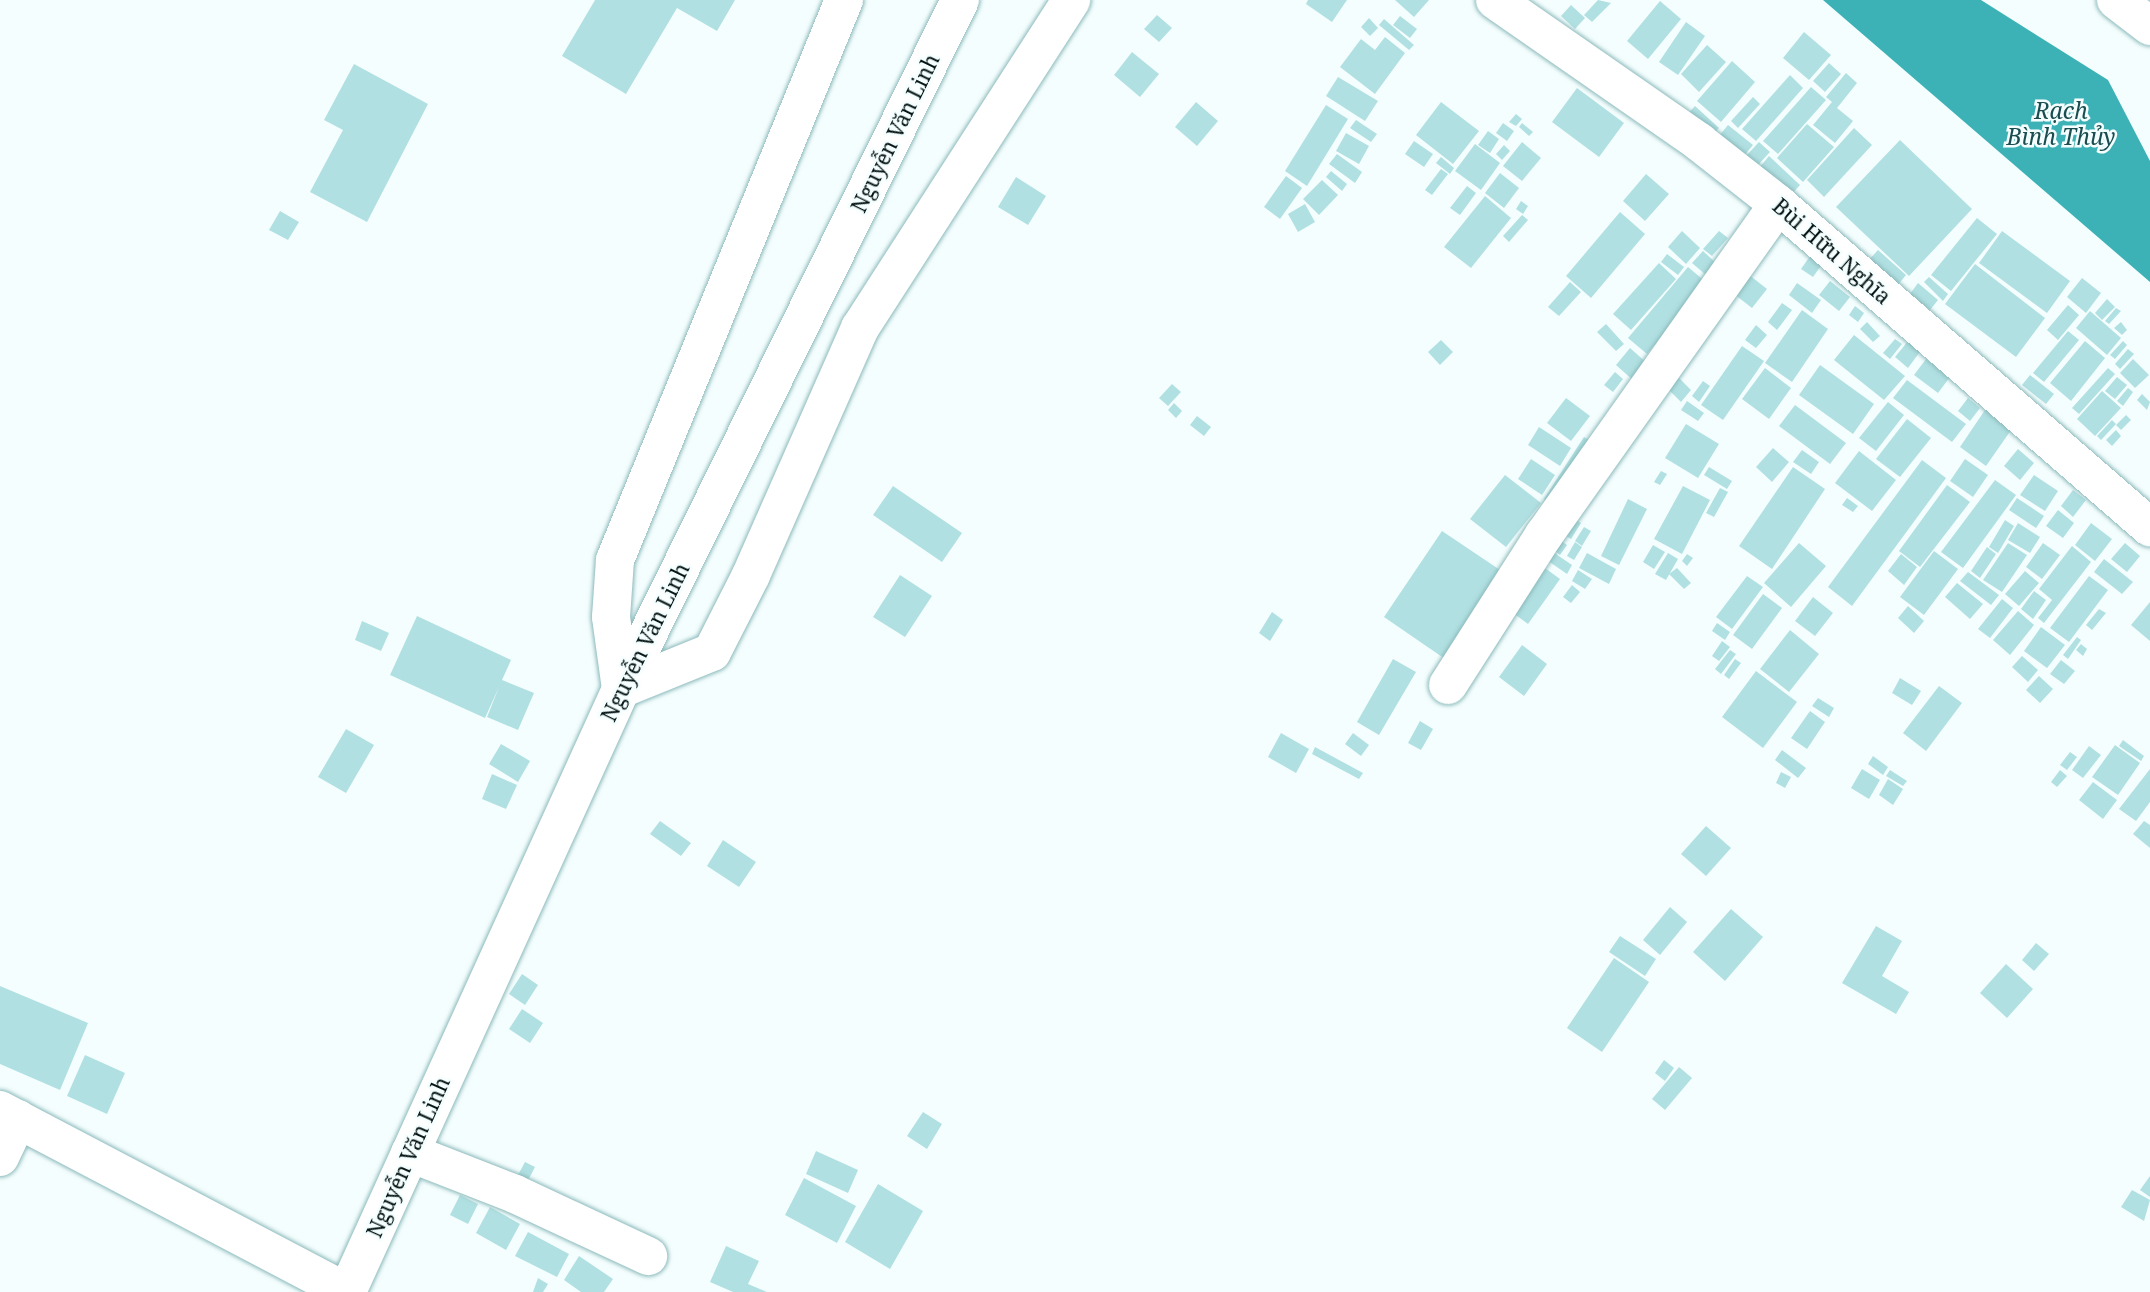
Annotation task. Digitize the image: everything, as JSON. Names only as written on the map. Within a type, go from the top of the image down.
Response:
[{"type":"main road","points":[[844,0],[615,560],[611,617],[621,689],[712,652],[751,575],[860,328],[1071,0]]},
{"type":"main road","name":"Nguyễn Văn Linh","points":[[347,1292],[621,689],[960,0]]},
{"type":"main road","name":"Bùi Hữu Nghĩa","points":[[1495,0],[1699,142],[1778,204],[2150,527]]},
{"type":"main road","points":[[2116,0],[2150,26]]},
{"type":"main road","points":[[1448,685],[1544,535],[1778,204]]},
{"type":"main road","points":[[0,1157],[9,1114],[347,1292]]},
{"type":"main road","points":[[410,1153],[514,1194],[648,1256]]},
{"type":"water","name":"Rạch Bình Thủy","points":[[1823,0],[1981,0],[2108,80],[2150,161],[2150,282]]},
{"type":"building","points":[[595,0],[735,0],[717,31],[677,8],[626,94],[562,56]]},
{"type":"building","points":[[1308,0],[1347,0],[1332,22],[1306,4]]},
{"type":"building","points":[[1395,0],[1429,0],[1414,17]]},
{"type":"building","points":[[1598,0],[1611,3],[1592,22],[1584,15]]},
{"type":"building","points":[[1660,1],[1681,19],[1648,59],[1627,41]]},
{"type":"building","points":[[1571,5],[1585,18],[1575,29],[1561,16]]},
{"type":"building","points":[[1157,15],[1172,28],[1159,42],[1144,29]]},
{"type":"building","points":[[1400,16],[1417,29],[1410,38],[1393,25]]},
{"type":"building","points":[[1369,18],[1378,28],[1370,36],[1361,27]]},
{"type":"building","points":[[1384,19],[1414,45],[1409,50],[1379,25]]},
{"type":"building","points":[[1686,22],[1705,36],[1678,75],[1659,62]]},
{"type":"building","points":[[1804,32],[1831,55],[1809,80],[1783,58]]},
{"type":"building","points":[[1385,37],[1405,53],[1375,94],[1340,67],[1361,39],[1375,50]]},
{"type":"building","points":[[1707,45],[1726,62],[1699,92],[1681,74]]},
{"type":"building","points":[[1132,52],[1159,74],[1140,97],[1114,75]]},
{"type":"building","points":[[1732,61],[1755,82],[1721,122],[1697,101]]},
{"type":"building","points":[[1829,63],[1841,74],[1825,92],[1813,81]]},
{"type":"building","points":[[354,64],[428,104],[367,222],[310,192],[343,130],[324,120]]},
{"type":"building","points":[[1846,73],[1857,83],[1837,108],[1853,121],[1835,143],[1813,125],[1832,102],[1826,97]]},
{"type":"building","points":[[1790,75],[1803,88],[1756,141],[1742,129]]},
{"type":"building","points":[[1338,77],[1378,101],[1365,121],[1326,96]]},
{"type":"building","points":[[1811,87],[1826,100],[1778,154],[1763,141]]},
{"type":"building","points":[[1577,88],[1624,123],[1599,157],[1552,122]]},
{"type":"building","points":[[1753,97],[1760,104],[1738,128],[1731,121]]},
{"type":"building","points":[[1196,102],[1218,121],[1197,146],[1175,127]]},
{"type":"building","points":[[1441,102],[1479,131],[1453,164],[1416,135]]},
{"type":"building","points":[[1326,105],[1348,119],[1307,186],[1285,171]]},
{"type":"building","points":[[1695,106],[1719,128],[1709,138],[1685,117]]},
{"type":"building","points":[[1516,114],[1522,119],[1516,126],[1509,122]]},
{"type":"building","points":[[1356,120],[1377,134],[1371,142],[1350,128]]},
{"type":"building","points":[[1503,123],[1514,131],[1507,141],[1496,133]]},
{"type":"building","points":[[1522,123],[1533,132],[1529,136],[1519,127]]},
{"type":"building","points":[[1807,124],[1834,147],[1803,182],[1777,158]]},
{"type":"building","points":[[1728,125],[1753,145],[1744,156],[1719,136]]},
{"type":"building","points":[[1854,128],[1872,145],[1824,197],[1807,180]]},
{"type":"building","points":[[1488,131],[1499,139],[1490,153],[1478,145]]},
{"type":"building","points":[[1346,133],[1369,146],[1359,164],[1336,151]]},
{"type":"building","points":[[1900,140],[1972,209],[1909,276],[1836,207]]},
{"type":"building","points":[[1414,141],[1433,154],[1424,167],[1405,154]]},
{"type":"building","points":[[1522,142],[1541,158],[1522,181],[1503,166]]},
{"type":"building","points":[[1759,142],[1770,152],[1757,166],[1746,156]]},
{"type":"building","points":[[1475,144],[1500,163],[1481,190],[1455,171]]},
{"type":"building","points":[[1504,145],[1510,151],[1502,160],[1496,154]]},
{"type":"building","points":[[1337,154],[1362,172],[1355,183],[1329,164]]},
{"type":"building","points":[[1769,156],[1800,185],[1789,197],[1759,168]]},
{"type":"building","points":[[1441,157],[1454,168],[1450,174],[1436,163]]},
{"type":"building","points":[[1441,169],[1448,174],[1432,195],[1425,190]]},
{"type":"building","points":[[1331,171],[1347,184],[1342,191],[1326,177]]},
{"type":"building","points":[[1500,173],[1519,188],[1504,208],[1485,193]]},
{"type":"building","points":[[1646,174],[1669,194],[1645,221],[1623,201]]},
{"type":"building","points":[[1286,176],[1302,188],[1280,219],[1264,207]]},
{"type":"building","points":[[1016,177],[1046,196],[1028,225],[998,207]]},
{"type":"building","points":[[1322,180],[1338,195],[1319,215],[1303,199]]},
{"type":"building","points":[[1467,186],[1476,193],[1460,215],[1450,208]]},
{"type":"building","points":[[1485,196],[1511,218],[1471,268],[1444,247]]},
{"type":"building","points":[[1521,201],[1528,206],[1523,214],[1516,209]]},
{"type":"building","points":[[1305,204],[1315,222],[1298,232],[1288,214]]},
{"type":"building","points":[[280,211],[299,222],[288,240],[269,230]]},
{"type":"building","points":[[1620,212],[1645,234],[1591,298],[1566,276]]},
{"type":"building","points":[[1522,215],[1528,220],[1509,242],[1503,236]]},
{"type":"building","points":[[1977,218],[1997,234],[1951,291],[1931,275]]},
{"type":"building","points":[[1682,231],[1700,248],[1686,264],[1668,247]]},
{"type":"building","points":[[1719,231],[1728,238],[1712,256],[1703,249]]},
{"type":"building","points":[[2002,231],[2070,281],[2047,313],[1979,263]]},
{"type":"building","points":[[1878,250],[1906,275],[1897,286],[1868,261]]},
{"type":"building","points":[[1703,251],[1717,264],[1706,275],[1692,263]]},
{"type":"building","points":[[1813,252],[1825,260],[1813,277],[1801,269]]},
{"type":"building","points":[[1667,254],[1684,267],[1678,275],[1661,262]]},
{"type":"building","points":[[1659,263],[1676,279],[1631,330],[1613,314]]},
{"type":"building","points":[[1975,264],[2045,318],[2016,357],[1945,304]]},
{"type":"building","points":[[1688,267],[1707,283],[1647,354],[1628,338]]},
{"type":"building","points":[[1748,274],[1767,289],[1752,308],[1734,294]]},
{"type":"building","points":[[1929,277],[1948,294],[1943,301],[1924,282]]},
{"type":"building","points":[[2082,278],[2101,293],[2086,313],[2067,297]]},
{"type":"building","points":[[1830,281],[1850,297],[1839,311],[1819,295]]},
{"type":"building","points":[[1570,282],[1581,292],[1559,316],[1548,307]]},
{"type":"building","points":[[1797,283],[1821,300],[1812,313],[1789,295]]},
{"type":"building","points":[[1918,283],[1938,300],[1930,310],[1910,294]]},
{"type":"building","points":[[2107,299],[2115,307],[2102,320],[2095,313]]},
{"type":"building","points":[[1782,303],[1792,310],[1777,330],[1768,322]]},
{"type":"building","points":[[2068,305],[2079,315],[2058,340],[2047,330]]},
{"type":"building","points":[[1855,306],[1864,313],[1858,322],[1849,315]]},
{"type":"building","points":[[2116,308],[2121,311],[2109,324],[2105,321]]},
{"type":"building","points":[[1802,310],[1828,329],[1792,382],[1765,363]]},
{"type":"building","points":[[2090,311],[2121,338],[2107,355],[2076,328]]},
{"type":"building","points":[[1867,322],[1880,336],[1873,342],[1860,329]]},
{"type":"building","points":[[2121,322],[2127,330],[2122,335],[2114,328]]},
{"type":"building","points":[[1606,324],[1624,344],[1616,351],[1597,332]]},
{"type":"building","points":[[1756,325],[1767,335],[1756,348],[1745,340]]},
{"type":"building","points":[[2068,331],[2079,340],[2044,382],[2033,373]]},
{"type":"building","points":[[1854,335],[1905,376],[1884,400],[1834,360]]},
{"type":"building","points":[[1913,335],[1925,345],[1908,368],[1895,357]]},
{"type":"building","points":[[1895,339],[1902,344],[1890,359],[1883,353]]},
{"type":"building","points":[[1441,340],[1453,352],[1440,365],[1428,352]]},
{"type":"building","points":[[2085,341],[2105,358],[2071,401],[2050,383]]},
{"type":"building","points":[[2123,341],[2127,345],[2115,359],[2110,355]]},
{"type":"building","points":[[1742,346],[1764,361],[1723,420],[1701,405]]},
{"type":"building","points":[[1630,348],[1648,364],[1634,381],[1616,365]]},
{"type":"building","points":[[2128,349],[2134,354],[2120,369],[2115,364]]},
{"type":"building","points":[[1926,359],[1950,377],[1938,393],[1914,375]]},
{"type":"building","points":[[2133,359],[2149,375],[2135,388],[2120,373]]},
{"type":"building","points":[[1820,365],[1874,404],[1853,434],[1799,395]]},
{"type":"building","points":[[1765,368],[1791,388],[1769,419],[1742,399]]},
{"type":"building","points":[[2108,368],[2115,374],[2079,414],[2072,408]]},
{"type":"building","points":[[1615,372],[1623,379],[1613,392],[1604,385]]},
{"type":"building","points":[[1675,374],[1691,390],[1681,402],[1664,385]]},
{"type":"building","points":[[2030,375],[2054,394],[2046,404],[2022,385]]},
{"type":"building","points":[[2117,377],[2127,385],[2115,399],[2105,391]]},
{"type":"building","points":[[1907,380],[1966,424],[1952,442],[1893,398]]},
{"type":"building","points":[[1703,381],[1710,386],[1699,402],[1692,396]]},
{"type":"building","points":[[1172,384],[1181,392],[1168,406],[1159,398]]},
{"type":"building","points":[[2128,388],[2133,392],[2123,406],[2117,401]]},
{"type":"building","points":[[2102,391],[2121,408],[2095,436],[2077,419]]},
{"type":"building","points":[[2142,394],[2150,402],[2147,410],[2137,400]]},
{"type":"building","points":[[1566,398],[1590,416],[1571,441],[1547,423]]},
{"type":"building","points":[[1968,398],[1980,408],[1970,421],[1958,411]]},
{"type":"building","points":[[1687,401],[1704,413],[1698,421],[1681,410]]},
{"type":"building","points":[[1888,402],[1904,415],[1876,451],[1859,438]]},
{"type":"building","points":[[1174,403],[1182,411],[1176,418],[1168,410]]},
{"type":"building","points":[[1989,404],[2016,423],[1986,466],[1960,447]]},
{"type":"building","points":[[1795,405],[1846,443],[1830,464],[1779,426]]},
{"type":"building","points":[[2126,415],[2131,420],[2121,430],[2116,425]]},
{"type":"building","points":[[1197,416],[1211,427],[1204,436],[1190,425]]},
{"type":"building","points":[[1907,419],[1931,438],[1900,477],[1876,459]]},
{"type":"building","points":[[2112,420],[2116,424],[2101,440],[2097,436]]},
{"type":"building","points":[[1686,424],[1719,444],[1698,478],[1665,458]]},
{"type":"building","points":[[1539,427],[1571,448],[1560,466],[1528,445]]},
{"type":"building","points":[[2116,430],[2121,436],[2112,446],[2106,440]]},
{"type":"building","points":[[1584,437],[1597,445],[1557,508],[1544,499]]},
{"type":"building","points":[[1773,448],[1789,462],[1772,482],[1756,467]]},
{"type":"building","points":[[2018,449],[2034,463],[2020,480],[2004,466]]},
{"type":"building","points":[[1802,450],[1819,462],[1811,474],[1793,462]]},
{"type":"building","points":[[1859,451],[1896,480],[1872,511],[1835,483]]},
{"type":"building","points":[[1531,459],[1555,475],[1542,495],[1518,479]]},
{"type":"building","points":[[1965,459],[1988,475],[1973,497],[1950,481]]},
{"type":"building","points":[[1922,460],[1946,478],[1852,606],[1828,587]]},
{"type":"building","points":[[1709,467],[1732,481],[1727,489],[1704,475]]},
{"type":"building","points":[[1793,467],[1825,489],[1772,569],[1739,546]]},
{"type":"building","points":[[1661,471],[1667,474],[1660,485],[1654,482]]},
{"type":"building","points":[[1505,475],[1541,503],[1506,547],[1470,519]]},
{"type":"building","points":[[2034,475],[2058,491],[2045,511],[2020,495]]},
{"type":"building","points":[[1995,480],[2016,495],[1963,568],[1941,552]]},
{"type":"building","points":[[1947,485],[1970,502],[1920,567],[1899,551]]},
{"type":"building","points":[[893,486],[962,533],[942,562],[873,515]]},
{"type":"building","points":[[1683,486],[1710,500],[1682,554],[1654,539]]},
{"type":"building","points":[[1720,488],[1728,492],[1714,517],[1706,513]]},
{"type":"building","points":[[2073,490],[2086,500],[2073,517],[2061,506]]},
{"type":"building","points":[[1847,498],[1858,506],[1853,512],[1842,505]]},
{"type":"building","points":[[2017,498],[2044,516],[2036,528],[2009,510]]},
{"type":"building","points":[[1628,499],[1647,509],[1619,565],[1601,556]]},
{"type":"building","points":[[2058,510],[2074,523],[2063,538],[2046,526]]},
{"type":"building","points":[[1567,514],[1581,523],[1571,539],[1557,530]]},
{"type":"building","points":[[2005,520],[2014,526],[1998,553],[1989,547]]},
{"type":"building","points":[[2018,523],[2040,537],[2030,553],[2008,540]]},
{"type":"building","points":[[2091,523],[2112,539],[2095,561],[2075,545]]},
{"type":"building","points":[[1584,527],[1591,531],[1582,546],[1575,541]]},
{"type":"building","points":[[1442,531],[1506,574],[1448,661],[1384,617]]},
{"type":"building","points":[[1557,538],[1567,545],[1560,555],[1550,547]]},
{"type":"building","points":[[1575,542],[1582,547],[1574,560],[1567,556]]},
{"type":"building","points":[[1799,543],[1826,566],[1791,607],[1764,583]]},
{"type":"building","points":[[2008,543],[2027,555],[2002,592],[1983,580]]},
{"type":"building","points":[[2043,543],[2060,555],[2042,579],[2026,567]]},
{"type":"building","points":[[2125,543],[2140,556],[2127,572],[2111,559]]},
{"type":"building","points":[[1653,545],[1665,552],[1654,569],[1643,562]]},
{"type":"building","points":[[2072,546],[2091,562],[2044,623],[2038,618],[2052,600],[2039,589]]},
{"type":"building","points":[[1987,547],[1996,554],[1980,578],[1971,571]]},
{"type":"building","points":[[1547,548],[1572,565],[1567,574],[1541,556]]},
{"type":"building","points":[[1934,551],[1958,569],[1924,615],[1900,597]]},
{"type":"building","points":[[1587,553],[1616,569],[1609,584],[1579,568]]},
{"type":"building","points":[[1668,553],[1678,559],[1666,580],[1655,574]]},
{"type":"building","points":[[1687,554],[1693,558],[1687,566],[1682,561]]},
{"type":"building","points":[[1901,554],[1917,567],[1904,585],[1888,571]]},
{"type":"building","points":[[2104,559],[2133,582],[2122,594],[2094,572]]},
{"type":"building","points":[[1538,563],[1560,579],[1528,624],[1506,608]]},
{"type":"building","points":[[1677,568],[1691,583],[1684,589],[1669,574]]},
{"type":"building","points":[[1578,570],[1592,579],[1585,589],[1572,581]]},
{"type":"building","points":[[2025,571],[2039,583],[2019,606],[2005,594]]},
{"type":"building","points":[[1968,572],[1999,595],[1991,605],[1960,581]]},
{"type":"building","points":[[900,575],[932,596],[905,637],[873,617]]},
{"type":"building","points":[[1747,576],[1763,587],[1732,629],[1716,617]]},
{"type":"building","points":[[2089,576],[2108,590],[2069,642],[2050,628]]},
{"type":"building","points":[[1957,583],[1983,604],[1970,619],[1945,597]]},
{"type":"building","points":[[1572,585],[1580,592],[1571,603],[1563,597]]},
{"type":"building","points":[[2034,591],[2046,600],[2033,619],[2021,609]]},
{"type":"building","points":[[1763,594],[1782,608],[1752,649],[1733,635]]},
{"type":"building","points":[[1813,597],[1833,613],[1815,636],[1795,621]]},
{"type":"building","points":[[2002,599],[2013,608],[1990,638],[1978,629]]},
{"type":"building","points":[[2150,602],[2150,641],[2131,625]]},
{"type":"building","points":[[1908,606],[1924,621],[1914,633],[1898,618]]},
{"type":"building","points":[[2099,609],[2106,613],[2092,630],[2086,625]]},
{"type":"building","points":[[2018,611],[2034,625],[2010,655],[1993,640]]},
{"type":"building","points":[[1272,612],[1283,620],[1270,641],[1259,633]]},
{"type":"building","points":[[417,616],[511,660],[502,680],[534,693],[518,730],[487,717],[499,687],[485,718],[390,675]]},
{"type":"building","points":[[362,621],[389,633],[381,651],[355,640]]},
{"type":"building","points":[[1717,623],[1730,632],[1725,640],[1712,631]]},
{"type":"building","points":[[2041,627],[2065,645],[2047,668],[2024,651]]},
{"type":"building","points":[[1790,630],[1819,654],[1789,692],[1760,669]]},
{"type":"building","points":[[2077,637],[2081,640],[2068,659],[2063,655]]},
{"type":"building","points":[[1722,641],[1730,647],[1719,661],[1712,656]]},
{"type":"building","points":[[2081,644],[2087,649],[2083,656],[2076,650]]},
{"type":"building","points":[[1522,645],[1547,664],[1524,696],[1499,677]]},
{"type":"building","points":[[1730,650],[1736,654],[1721,674],[1715,669]]},
{"type":"building","points":[[2022,656],[2038,670],[2028,682],[2012,667]]},
{"type":"building","points":[[1393,659],[1416,672],[1379,735],[1357,722]]},
{"type":"building","points":[[1735,659],[1741,663],[1729,679],[1724,675]]},
{"type":"building","points":[[2061,660],[2075,671],[2064,684],[2050,674]]},
{"type":"building","points":[[1756,671],[1797,702],[1763,748],[1722,717]]},
{"type":"building","points":[[2039,676],[2053,689],[2040,703],[2026,690]]},
{"type":"building","points":[[1900,678],[1921,691],[1912,705],[1892,693]]},
{"type":"building","points":[[1939,686],[1962,703],[1926,751],[1903,733]]},
{"type":"building","points":[[1818,698],[1834,708],[1829,717],[1812,706]]},
{"type":"building","points":[[1810,711],[1825,722],[1807,749],[1791,738]]},
{"type":"building","points":[[1420,721],[1433,729],[1421,750],[1408,743]]},
{"type":"building","points":[[346,729],[374,745],[346,793],[318,777]]},
{"type":"building","points":[[1281,733],[1309,749],[1296,773],[1268,757]]},
{"type":"building","points":[[1353,733],[1369,745],[1361,756],[1345,744]]},
{"type":"building","points":[[2123,740],[2144,756],[2141,761],[2119,746]]},
{"type":"building","points":[[501,744],[530,761],[518,782],[489,764]]},
{"type":"building","points":[[2115,745],[2140,763],[2118,795],[2092,777]]},
{"type":"building","points":[[2089,746],[2101,755],[2083,778],[2072,770]]},
{"type":"building","points":[[1315,747],[1363,773],[1359,779],[1312,754]]},
{"type":"building","points":[[1782,750],[1806,768],[1798,778],[1775,760]]},
{"type":"building","points":[[2070,752],[2077,757],[2067,770],[2060,765]]},
{"type":"building","points":[[1873,756],[1888,767],[1883,775],[1868,764]]},
{"type":"building","points":[[1862,769],[1880,780],[1869,799],[1851,788]]},
{"type":"building","points":[[2150,769],[2150,802],[2136,821],[2119,809]]},
{"type":"building","points":[[1890,770],[1907,781],[1903,786],[1886,776]]},
{"type":"building","points":[[2060,770],[2067,776],[2057,787],[2051,782]]},
{"type":"building","points":[[1781,772],[1791,777],[1785,788],[1776,783]]},
{"type":"building","points":[[492,774],[517,785],[506,809],[482,799]]},
{"type":"building","points":[[1888,779],[1903,789],[1893,805],[1879,795]]},
{"type":"building","points":[[2093,782],[2117,800],[2103,819],[2079,800]]},
{"type":"building","points":[[660,821],[691,843],[681,856],[650,834]]},
{"type":"building","points":[[2144,821],[2150,825],[2150,848],[2133,834]]},
{"type":"building","points":[[1706,826],[1731,848],[1706,876],[1681,854]]},
{"type":"building","points":[[723,840],[756,862],[739,887],[707,866]]},
{"type":"building","points":[[1670,907],[1687,922],[1660,955],[1643,940]]},
{"type":"building","points":[[1731,909],[1763,937],[1725,981],[1693,952]]},
{"type":"building","points":[[1876,926],[1902,941],[1882,976],[1909,992],[1896,1014],[1842,983]]},
{"type":"building","points":[[1620,936],[1656,959],[1645,976],[1609,952]]},
{"type":"building","points":[[2036,943],[2049,954],[2034,971],[2022,960]]},
{"type":"building","points":[[1614,958],[1649,982],[1602,1052],[1567,1028]]},
{"type":"building","points":[[2006,964],[2033,989],[2007,1018],[1980,993]]},
{"type":"building","points":[[522,974],[538,985],[525,1005],[509,994]]},
{"type":"building","points":[[0,986],[88,1023],[60,1090],[0,1064]]},
{"type":"building","points":[[522,1009],[543,1023],[530,1043],[509,1029]]},
{"type":"building","points":[[85,1055],[125,1073],[107,1114],[67,1096]]},
{"type":"building","points":[[1664,1060],[1674,1068],[1665,1081],[1655,1073]]},
{"type":"building","points":[[1679,1067],[1692,1078],[1665,1110],[1652,1099]]},
{"type":"building","points":[[923,1112],[942,1124],[927,1149],[907,1136]]},
{"type":"building","points":[[816,1151],[858,1170],[848,1193],[806,1174]]},
{"type":"building","points":[[525,1162],[535,1167],[522,1192],[512,1186]]},
{"type":"building","points":[[2150,1176],[2150,1197],[2140,1190]]},
{"type":"building","points":[[804,1178],[856,1206],[837,1243],[785,1215]]},
{"type":"building","points":[[878,1184],[923,1211],[890,1269],[845,1242]]},
{"type":"building","points":[[2132,1190],[2150,1200],[2144,1221],[2121,1207]]},
{"type":"building","points":[[460,1195],[478,1204],[468,1224],[450,1215]]},
{"type":"building","points":[[490,1207],[520,1224],[506,1250],[476,1233]]},
{"type":"building","points":[[528,1232],[569,1254],[557,1277],[515,1256]]},
{"type":"building","points":[[726,1246],[759,1261],[748,1284],[767,1292],[733,1292],[710,1282]]},
{"type":"building","points":[[579,1256],[613,1279],[604,1292],[581,1292],[564,1280]]},
{"type":"building","points":[[538,1278],[548,1284],[543,1292],[533,1292]]}]
